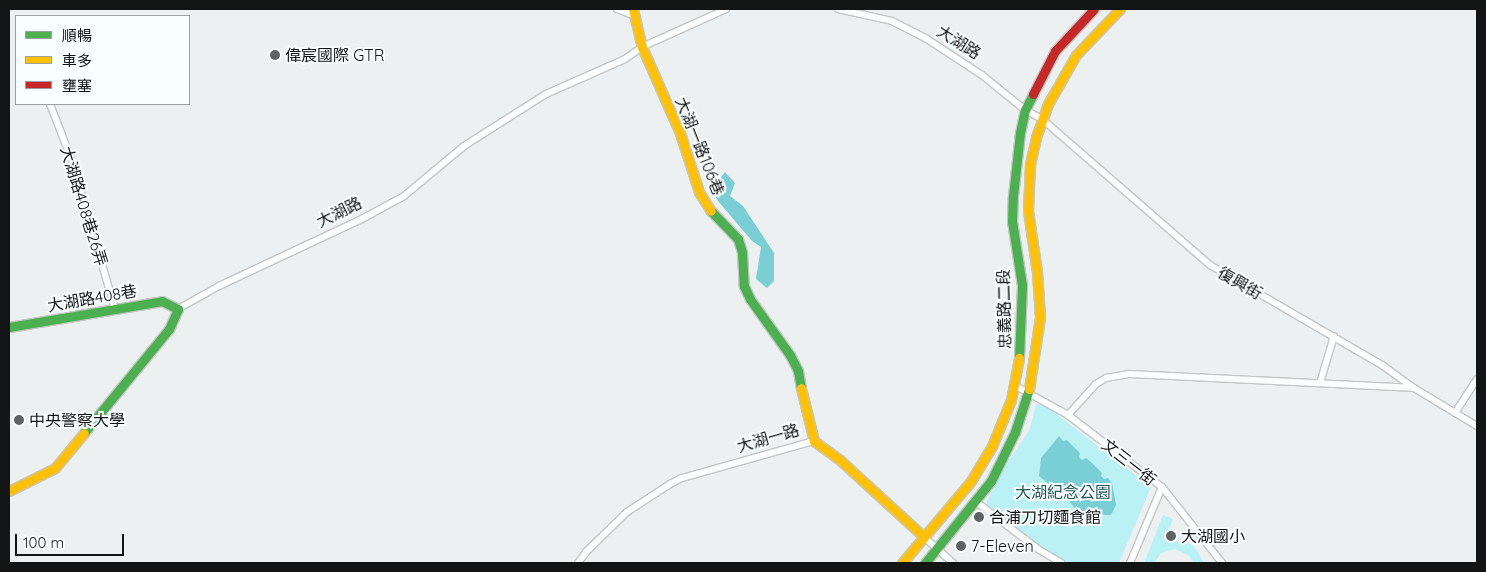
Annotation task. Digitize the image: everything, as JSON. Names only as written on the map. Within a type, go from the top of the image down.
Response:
[{"type":"street","points":[[617,9],[633,12]]},
{"type":"street","name":"大湖路","points":[[178,309],[219,286],[360,220],[404,196],[464,146],[492,126],[546,94],[625,59],[642,47],[726,9]]},
{"type":"street","name":"大湖路","points":[[838,9],[892,21],[927,39],[982,74],[1025,110]]},
{"type":"street","name":"忠義路二段","points":[[902,563],[972,481],[992,446],[1010,400],[1021,347],[1022,285],[1012,222],[1016,158],[1025,110],[1056,51],[1076,26],[1094,9]]},
{"type":"street","name":"忠義路二段","points":[[925,563],[991,481],[1015,432],[1028,391],[1040,317],[1037,272],[1028,212],[1030,174],[1036,138],[1060,79],[1076,55],[1120,9]]},
{"type":"street","name":"大湖一路106巷","points":[[633,12],[642,47],[680,133],[699,192],[708,206],[738,239],[742,252],[744,286],[750,299],[790,355],[798,371],[802,398],[814,441]]},
{"type":"street","name":"大湖路408巷26弄","points":[[50,105],[72,161],[115,309]]},
{"type":"street","name":"復興街","points":[[1025,110],[1042,120],[1210,266],[1334,336],[1477,426]]},
{"type":"street","name":"大湖路408巷","points":[[9,327],[162,301],[178,309]]},
{"type":"street","points":[[9,491],[56,468],[169,329],[178,309]]},
{"type":"street","points":[[1320,383],[1334,336]]},
{"type":"street","points":[[1068,415],[1096,384],[1106,378],[1128,374],[1414,388]]},
{"type":"street","points":[[1455,413],[1477,378]]},
{"type":"street","name":"文三一街","points":[[1014,385],[1028,391],[1068,415],[1162,487],[1222,563]]},
{"type":"street","name":"大湖一路","points":[[578,563],[586,552],[627,512],[670,484],[682,478],[814,441],[840,460],[953,563]]},
{"type":"street","points":[[1130,563],[1162,487]]},
{"type":"street","points":[[975,502],[1038,549],[1062,563]]},
{"type":"green space","name":"大湖紀念公園","points":[[1042,403],[1151,487],[1119,563],[1065,563],[1016,532],[987,506],[987,501],[1006,465],[1029,431],[1036,405]]},
{"type":"green space","points":[[1163,515],[1173,519],[1165,540],[1185,541],[1194,546],[1204,563],[1194,563],[1188,555],[1175,549],[1161,553],[1154,563],[1144,563]]},
{"type":"shaded area","points":[[725,172],[735,183],[730,196],[743,206],[774,253],[774,281],[767,288],[756,279],[761,247],[752,241],[718,201],[712,189]]},
{"type":"shaded area","points":[[1059,436],[1063,441],[1067,440],[1080,453],[1079,457],[1082,460],[1086,458],[1102,473],[1101,476],[1104,479],[1108,478],[1112,483],[1116,505],[1111,515],[1079,514],[1067,498],[1039,476],[1041,458]]},
{"type":"traffic: fast","points":[[1019,358],[1022,285],[1012,221],[1013,196],[1020,133],[1025,110],[1033,94]]},
{"type":"traffic: fast","points":[[711,211],[738,239],[742,252],[744,286],[750,299],[790,355],[798,371],[801,388]]},
{"type":"traffic: fast","points":[[9,327],[162,301],[178,309],[169,329],[84,433]]},
{"type":"traffic: fast","points":[[925,563],[991,481],[1015,432],[1029,389]]},
{"type":"traffic: slow","points":[[633,9],[642,47],[680,133],[699,192],[711,211]]},
{"type":"traffic: slow","points":[[1029,389],[1040,317],[1037,272],[1028,211],[1030,164],[1036,137],[1048,104],[1076,55],[1120,9]]},
{"type":"traffic: slow","points":[[902,563],[971,481],[992,446],[1011,400],[1019,358]]},
{"type":"traffic: slow","points":[[801,388],[814,441],[840,460],[924,537]]},
{"type":"traffic: slow","points":[[9,491],[55,468],[84,433]]},
{"type":"traffic: jam","points":[[1033,94],[1055,51],[1094,9]]},
{"type":"place","name":"偉宸國際 GTR","points":[[275,55]]},
{"type":"place","name":"中央警察大學","points":[[19,420]]},
{"type":"place","name":"合浦刀切麵食館","points":[[979,517]]},
{"type":"place","name":"大湖國小","points":[[1171,536]]},
{"type":"place","name":"7-Eleven","points":[[961,546]]}]
